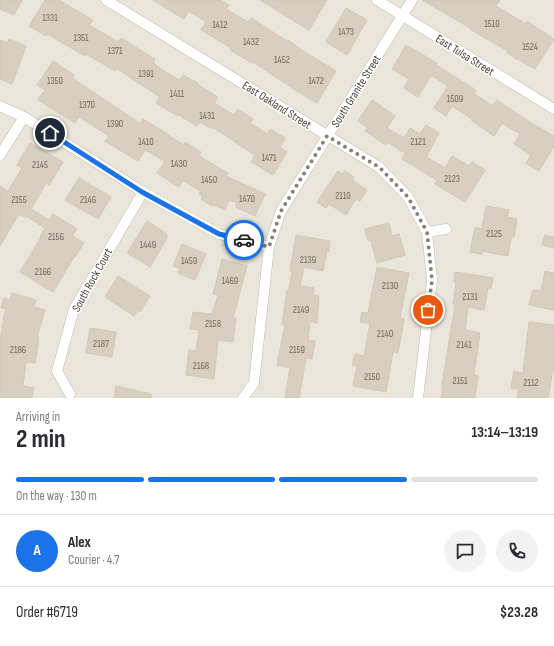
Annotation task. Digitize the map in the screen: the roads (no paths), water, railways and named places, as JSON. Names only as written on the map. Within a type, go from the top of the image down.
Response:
[{"type":"street","name":"East Oakland Street","points":[[106,0],[379,167],[408,197],[427,232]]},
{"type":"street","name":"East Tulsa Street","points":[[376,0],[554,110]]},
{"type":"street","name":"South Granite Street","points":[[243,398],[254,383],[269,247],[281,211],[412,0]]},
{"type":"street","points":[[0,106],[24,117],[142,192],[219,234],[269,247]]},
{"type":"street","points":[[0,156],[24,117]]},
{"type":"street","name":"South Rock Court","points":[[70,394],[56,371],[74,309],[142,192]]},
{"type":"street","points":[[418,398],[432,280],[427,232],[446,229]]}]
